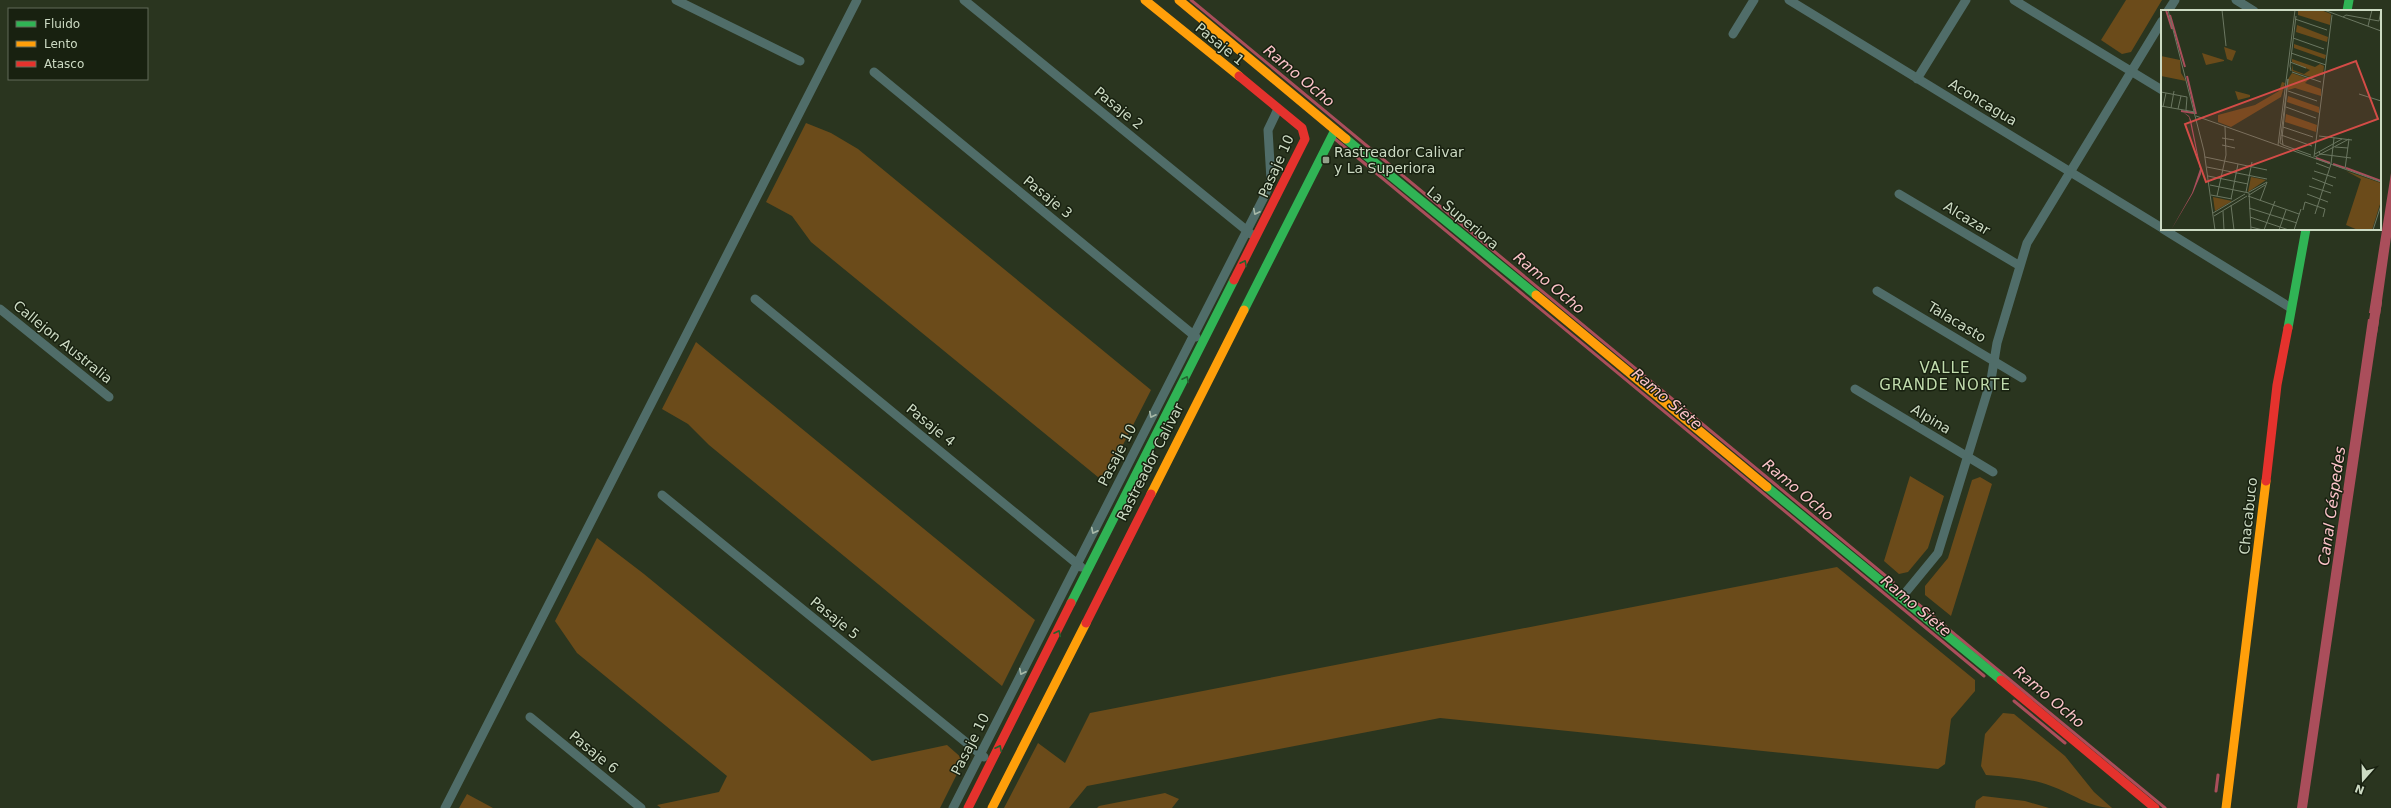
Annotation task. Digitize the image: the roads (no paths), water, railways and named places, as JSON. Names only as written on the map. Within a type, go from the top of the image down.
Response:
[{"type":"street","points":[[676,0],[800,61]]},
{"type":"street","points":[[445,808],[857,0]]},
{"type":"street","name":"Pasaje 2","points":[[964,0],[1257,238]]},
{"type":"street","name":"Pasaje 1","points":[[1145,0],[1278,109]]},
{"type":"street","name":"La Superiora","points":[[1179,0],[2155,808]]},
{"type":"street","points":[[1733,34],[1754,0]]},
{"type":"street","name":"Aconcagua","points":[[1789,0],[2161,228]]},
{"type":"street","points":[[1918,79],[1966,0]]},
{"type":"street","points":[[2014,0],[2161,89]]},
{"type":"street","points":[[2169,10],[2175,0]]},
{"type":"street","points":[[2236,0],[2252,10]]},
{"type":"street","points":[[2347,10],[2349,0]]},
{"type":"street","points":[[1901,598],[1938,553],[1991,380],[1997,343],[2026,243],[2161,23]]},
{"type":"street","name":"Pasaje 3","points":[[874,72],[1204,342]]},
{"type":"street","name":"Pasaje 10","points":[[953,808],[1078,564],[1271,180],[1268,130],[1278,109],[1302,128],[1306,139],[1089,573],[968,808]]},
{"type":"street","name":"Rastreador Calivar","points":[[992,808],[1335,130]]},
{"type":"street","name":"Alcazar","points":[[1899,194],[2020,266]]},
{"type":"street","name":"Aconcagua","points":[[2164,230],[2291,308]]},
{"type":"street","name":"Chacabuco","points":[[2226,808],[2258,558],[2277,385],[2306,230]]},
{"type":"street","name":"Talacasto","points":[[1877,291],[2022,378]]},
{"type":"street","name":"Pasaje 4","points":[[755,299],[1089,573]]},
{"type":"street","name":"Callejon Australia","points":[[0,309],[109,397]]},
{"type":"street","name":"Alpina","points":[[1855,389],[1993,472]]},
{"type":"street","name":"Pasaje 5","points":[[662,495],[991,763]]},
{"type":"street","name":"Pasaje 6","points":[[530,717],[641,808]]},
{"type":"waterway","name":"Ramo Ocho","points":[[1191,0],[1893,582]]},
{"type":"waterway","name":"Ramo Siete","points":[[1335,139],[1984,676]]},
{"type":"waterway","name":"Canal Céspedes","points":[[2372,333],[2377,302]]},
{"type":"waterway","name":"Ramo Ocho","points":[[1918,604],[2165,808]]},
{"type":"waterway","name":"Ramo Siete","points":[[2014,701],[2065,743]]},
{"type":"waterway","points":[[2216,791],[2218,775]]},
{"type":"place","name":"Rastreador Calivar y La Superiora","points":[[1326,160]]},
{"type":"district","name":"VALLE GRANDE NORTE","points":[[1945,376]]}]
